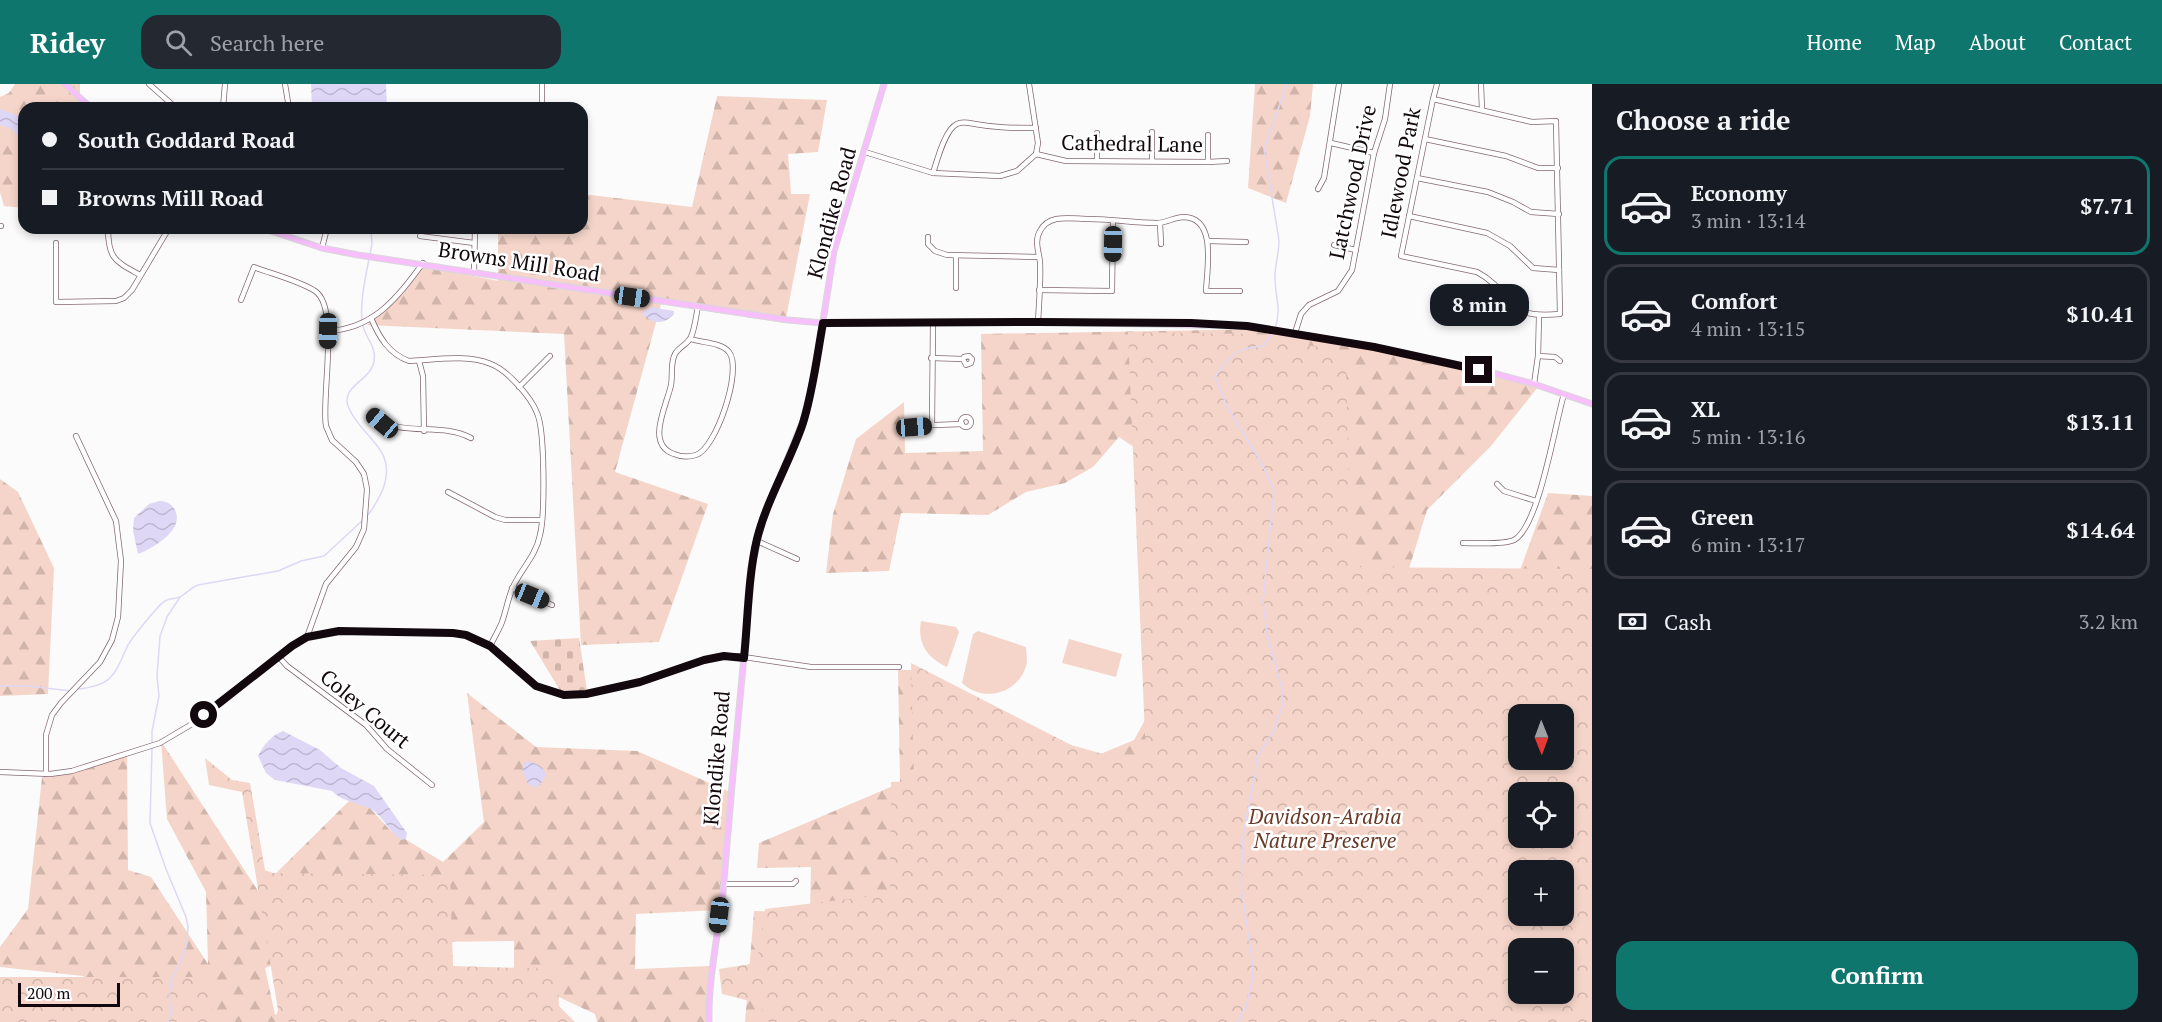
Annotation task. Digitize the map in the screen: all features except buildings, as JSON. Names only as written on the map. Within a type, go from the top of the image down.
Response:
[{"type":"main road","points":[[64,84],[84,102]]},
{"type":"main road","name":"Klondike Road","points":[[709,1022],[752,567],[762,521],[803,422],[815,372],[834,251],[884,84]]},
{"type":"main road","name":"Browns Mill Road","points":[[280,234],[322,248],[767,318],[823,323],[1191,323],[1247,326],[1374,347],[1534,384],[1592,404]]},
{"type":"street","points":[[149,84],[168,102]]},
{"type":"street","points":[[223,102],[225,84]]},
{"type":"street","points":[[285,84],[288,102]]},
{"type":"street","points":[[542,84],[542,102]]},
{"type":"street","points":[[865,152],[933,173],[1000,176],[1017,171],[1036,154],[1036,128],[1029,84]]},
{"type":"street","points":[[1318,189],[1324,178],[1331,143],[1339,84]]},
{"type":"street","name":"Latchwood Drive","points":[[1295,333],[1301,314],[1309,305],[1338,291],[1352,270],[1374,153],[1385,119],[1390,84]]},
{"type":"street","points":[[1433,99],[1437,84]]},
{"type":"street","points":[[1481,84],[1482,110]]},
{"type":"street","name":"Idlewood Park","points":[[1433,99],[1532,122],[1556,121],[1560,314],[1539,316],[1520,311],[1486,276],[1477,272],[1400,258],[1433,99]]},
{"type":"street","points":[[933,173],[949,131],[956,124],[964,122],[1006,128],[1036,128]]},
{"type":"street","points":[[1152,132],[1152,161]]},
{"type":"street","points":[[1096,160],[1097,133]]},
{"type":"street","points":[[1208,135],[1208,162]]},
{"type":"street","points":[[1425,139],[1506,156],[1538,168],[1558,168]]},
{"type":"street","points":[[1331,143],[1374,153]]},
{"type":"street","name":"Cathedral Lane","points":[[1036,154],[1061,160],[1227,161]]},
{"type":"street","points":[[1417,178],[1488,192],[1531,212],[1558,214]]},
{"type":"street","points":[[1409,216],[1487,233],[1510,246],[1533,268],[1559,270]]},
{"type":"street","points":[[1038,322],[1038,234],[1054,218],[1160,223],[1184,217],[1204,223],[1208,241],[1206,291],[1239,291]]},
{"type":"street","points":[[1039,290],[1112,291],[1113,221]]},
{"type":"street","points":[[1160,223],[1161,244]]},
{"type":"street","points":[[108,234],[109,248],[114,259],[140,275]]},
{"type":"street","points":[[56,243],[56,302],[116,301],[128,296],[165,234]]},
{"type":"street","points":[[322,248],[326,234]]},
{"type":"street","points":[[474,273],[475,234]]},
{"type":"street","points":[[420,236],[474,243]]},
{"type":"street","points":[[928,237],[928,244],[943,255],[1038,257]]},
{"type":"street","points":[[1208,241],[1246,242]]},
{"type":"street","points":[[1334,245],[1356,250]]},
{"type":"street","points":[[956,256],[956,288]]},
{"type":"street","points":[[328,331],[352,328],[389,306],[423,263]]},
{"type":"street","points":[[241,300],[254,267],[315,291],[323,300],[328,331],[326,426],[332,440],[362,469],[367,484],[363,534],[356,547],[327,584],[307,637]]},
{"type":"street","points":[[1346,281],[1352,284]]},
{"type":"street","points":[[691,339],[719,346],[729,352],[734,356],[734,369],[724,411],[706,448],[695,455],[685,457],[673,454],[663,447],[659,427],[672,384],[675,355],[691,339],[698,306]]},
{"type":"street","points":[[1534,384],[1538,356],[1539,316]]},
{"type":"street","points":[[371,318],[379,334],[394,354],[410,361],[485,362],[501,369],[533,404],[541,425],[542,520],[536,549],[512,588],[502,623],[490,646]]},
{"type":"street","points":[[932,425],[933,323]]},
{"type":"street","points":[[519,387],[550,356]]},
{"type":"street","points":[[1538,356],[1555,357],[1560,361]]},
{"type":"street","points":[[931,358],[963,359]]},
{"type":"street","points":[[419,361],[423,376],[424,430]]},
{"type":"street","points":[[1463,543],[1512,542],[1522,534],[1536,501],[1548,462],[1556,419],[1564,394]]},
{"type":"street","points":[[372,415],[382,423],[391,426],[450,430],[471,438]]},
{"type":"street","points":[[909,426],[962,424]]},
{"type":"street","points":[[46,774],[46,735],[52,715],[100,662],[112,640],[118,617],[122,561],[116,521],[76,436]]},
{"type":"street","points":[[1497,484],[1504,491],[1536,501]]},
{"type":"street","points":[[448,492],[505,520],[542,520]]},
{"type":"street","points":[[757,541],[797,559]]},
{"type":"street","points":[[512,588],[552,605]]},
{"type":"street","points":[[0,772],[46,774],[72,771],[166,740],[192,724],[278,656],[307,637],[339,631],[466,635],[490,646],[536,686],[564,695],[586,694],[640,682],[704,660],[724,656],[811,667],[899,667]]},
{"type":"street","name":"Coley Court","points":[[278,656],[287,666],[366,725],[387,748],[432,785]]},
{"type":"street","points":[[723,884],[793,884],[796,881]]},
{"type":"green space","points":[[15,84],[80,84],[80,102],[18,102],[18,207],[4,206],[0,192],[0,97],[9,93]]},
{"type":"green space","points":[[1255,84],[1313,84],[1310,116],[1286,203],[1248,188]]},
{"type":"green space","points":[[717,96],[827,100],[818,152],[788,154],[791,194],[810,194],[785,323],[661,304],[615,472],[708,504],[659,642],[581,645],[564,334],[367,325],[403,294],[425,266],[498,281],[498,234],[588,234],[588,195],[692,207]]},
{"type":"green space","name":"Davidson-Arabia Nature Preserve","points":[[1269,329],[1356,345],[1538,387],[1491,446],[1427,510],[1408,572],[1519,573],[1548,493],[1592,496],[1592,1022],[745,1022],[754,911],[810,913],[811,867],[757,868],[759,843],[900,783],[898,670],[912,670],[1091,758],[1134,740],[1174,667],[1140,612],[1151,558],[1153,460],[1119,437],[1093,467],[1065,483],[1026,492],[988,515],[901,513],[889,571],[826,573],[833,514],[856,439],[904,402],[905,453],[983,451],[981,334]]},
{"type":"green space","name":"Davidson-Arabia Nature Preserve","points":[[1128,332],[1251,334],[1346,352],[1350,567],[1592,569],[1592,1022],[763,1022],[762,1004],[722,994],[719,969],[757,963],[765,909],[890,894],[891,782],[914,781],[911,663],[1071,745],[1128,761],[1146,759]]},
{"type":"green space","points":[[0,479],[18,492],[54,568],[48,694],[0,696]]},
{"type":"green space","points":[[921,621],[956,627],[959,632],[947,667],[934,659],[925,649],[920,629]]},
{"type":"green space","points":[[978,631],[1026,647],[1027,659],[1022,676],[1008,689],[989,694],[980,693],[962,683],[973,634]]},
{"type":"green space","points":[[579,638],[587,691],[561,692],[530,641]]},
{"type":"green space","points":[[1069,639],[1122,654],[1116,677],[1062,663]]},
{"type":"green space","points":[[467,693],[536,747],[637,751],[730,792],[718,910],[636,914],[635,969],[710,966],[711,1022],[597,1022],[595,1014],[514,976],[514,941],[432,942],[313,951],[265,968],[275,1015],[307,1003],[361,1022],[111,1022],[110,1001],[83,976],[0,967],[0,947],[28,909],[42,777],[68,773],[127,754],[128,870],[151,877],[208,964],[206,892],[167,819],[161,741],[258,891],[350,800],[369,807],[390,830],[443,862],[484,822]]},
{"type":"green space","points":[[205,758],[232,780],[250,783],[265,870],[273,873],[450,875],[453,966],[557,969],[559,1006],[575,1022],[276,1022],[278,1010],[242,792],[209,785]]},
{"type":"green space","points":[[0,977],[211,977],[213,1022],[0,1022]]},
{"type":"water","points":[[311,84],[386,84],[387,102],[312,102]]},
{"type":"water","points":[[0,109],[18,116],[18,135],[10,128],[0,125]]},
{"type":"water","points":[[651,307],[674,311],[674,314],[662,322],[654,321],[641,314]]},
{"type":"water","points":[[159,501],[168,503],[175,510],[176,524],[159,543],[138,554],[133,531],[134,518],[149,504]]},
{"type":"water","points":[[283,731],[320,750],[341,768],[374,786],[407,833],[406,839],[401,840],[397,837],[371,809],[345,800],[332,791],[275,780],[266,773],[258,756],[268,741]]},
{"type":"water","points":[[527,761],[538,765],[544,771],[544,779],[535,788],[528,784],[522,770]]},
{"type":"waterway","points":[[1275,329],[1278,309],[1275,272],[1279,240],[1264,149],[1287,84]]},
{"type":"waterway","points":[[370,254],[371,234]]},
{"type":"waterway","points":[[367,516],[383,489],[387,471],[386,463],[380,449],[353,416],[347,401],[350,391],[371,370],[374,359],[373,348],[362,322],[363,290],[369,259]]},
{"type":"waterway","points":[[1237,1022],[1246,1007],[1253,967],[1241,885],[1243,836],[1257,757],[1274,730],[1282,707],[1282,689],[1267,633],[1263,602],[1274,490],[1262,464],[1228,408],[1215,377],[1234,354],[1263,346],[1273,333]]},
{"type":"waterway","points":[[79,689],[99,685],[115,672],[133,637],[165,601],[181,596],[198,585],[278,571],[301,561],[324,556],[363,520]]},
{"type":"waterway","points":[[152,743],[159,696],[157,676],[160,636],[167,617],[180,597]]},
{"type":"waterway","points":[[0,686],[28,686],[71,691]]},
{"type":"waterway","points":[[152,749],[150,823],[188,927],[184,953],[171,981],[169,997],[171,1012],[168,1022]]},
{"type":"route","points":[[204,715],[292,646],[307,637],[329,632],[380,631],[466,635],[490,646],[536,686],[564,695],[586,694],[640,682],[704,660],[724,656],[744,658],[752,567],[757,541],[762,521],[803,422],[815,372],[823,323],[1191,323],[1247,326],[1374,347],[1479,370]]}]
